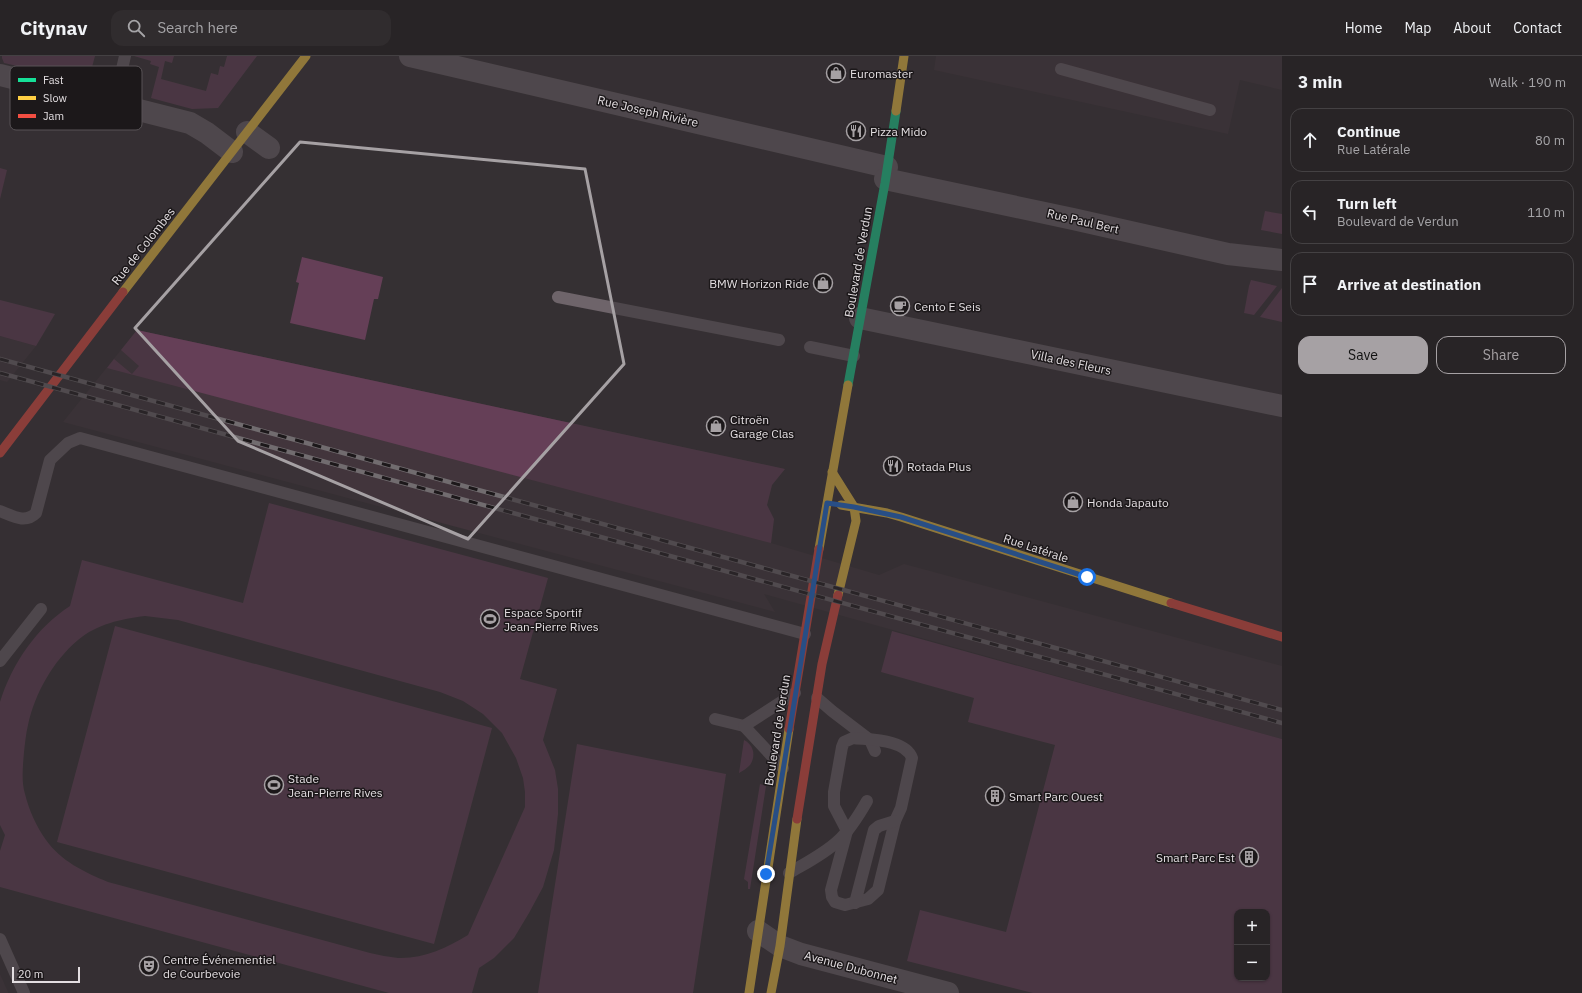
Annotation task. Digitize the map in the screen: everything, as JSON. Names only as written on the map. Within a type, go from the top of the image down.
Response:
[{"type":"main road","name":"Rue de Colombes","points":[[0,452],[306,56]]},
{"type":"main road","name":"Boulevard de Verdun","points":[[749,993],[795,693],[832,472],[886,173],[904,56]]},
{"type":"main road","points":[[771,993],[780,946],[789,873],[830,624],[848,559],[856,521],[854,507],[832,472]]},
{"type":"main road","name":"Rue Latérale","points":[[827,503],[901,517],[1087,577],[1282,637]]},
{"type":"street","name":"Rue Joseph Rivière","points":[[410,56],[886,173]]},
{"type":"street","points":[[0,75],[10,78]]},
{"type":"street","points":[[142,111],[190,123],[208,133],[232,152]]},
{"type":"street","points":[[247,132],[269,148]]},
{"type":"street","name":"Rue Paul Bert","points":[[886,173],[1228,254],[1282,260]]},
{"type":"street","name":"Villa des Fleurs","points":[[860,318],[1282,406]]},
{"type":"street","name":"Avenue Dubonnet","points":[[758,931],[780,946],[801,954],[948,993]]},
{"type":"lane","points":[[123,66],[125,56]]},
{"type":"lane","points":[[1061,69],[1210,110]]},
{"type":"lane","points":[[558,297],[779,340]]},
{"type":"lane","points":[[810,347],[854,356]]},
{"type":"lane","points":[[0,511],[24,520],[31,518],[36,513],[50,460],[68,443],[80,438],[805,634]]},
{"type":"lane","points":[[0,661],[41,609]]},
{"type":"lane","points":[[744,726],[795,693]]},
{"type":"lane","points":[[817,698],[870,740],[876,751]]},
{"type":"lane","points":[[715,719],[744,726],[783,768]]},
{"type":"lane","points":[[853,738],[870,740],[900,745],[910,753],[912,758],[901,808],[895,821],[878,890],[868,899],[841,905],[835,902],[832,897],[831,890],[847,831],[834,806],[834,792],[844,742],[853,738]]},
{"type":"lane","points":[[789,873],[839,841],[859,816],[867,801]]},
{"type":"lane","points":[[855,903],[874,830],[879,826],[895,821]]},
{"type":"lane","points":[[0,939],[24,993]]},
{"type":"highlighted area","points":[[300,142],[585,169],[624,364],[468,539],[238,441],[135,328]]},
{"type":"shaded area","points":[[2,56],[95,56],[92,66],[17,66],[4,63]]},
{"type":"shaded area","points":[[134,56],[174,56],[172,63],[165,61],[161,79],[206,91],[211,73],[218,75],[220,66],[224,67],[227,56],[257,56],[218,108],[192,109],[151,98],[159,67],[150,64],[151,61]]},
{"type":"shaded area","points":[[936,56],[1282,56],[1282,90],[1240,80],[1228,134],[934,70]]},
{"type":"shaded area","points":[[0,168],[7,170],[0,199]]},
{"type":"shaded area","points":[[1265,211],[1282,214],[1282,234],[1261,230]]},
{"type":"shaded area","points":[[302,257],[383,277],[378,299],[374,299],[365,340],[290,323],[299,283],[296,282]]},
{"type":"shaded area","points":[[1251,280],[1277,286],[1254,315],[1244,313]]},
{"type":"shaded area","points":[[1282,288],[1282,322],[1260,317]]},
{"type":"shaded area","points":[[0,300],[55,314],[36,346],[0,336]]},
{"type":"shaded area","points":[[137,330],[785,469],[772,485],[767,505],[774,519],[771,543],[879,575],[904,564],[1282,666],[1282,739],[764,594],[775,612],[63,422]]},
{"type":"shaded area","points":[[137,330],[785,469],[772,485],[767,505],[774,519],[771,543],[107,368],[114,359],[132,374],[139,366],[121,350]]},
{"type":"shaded area","points":[[0,336],[36,346],[7,382],[0,380]]},
{"type":"shaded area","points":[[269,503],[548,578],[520,679],[557,689],[543,740],[555,770],[558,789],[558,814],[554,850],[543,887],[529,913],[514,938],[494,958],[479,968],[472,993],[389,993],[0,887],[0,851],[5,835],[0,825],[0,702],[11,674],[27,648],[46,625],[70,606],[82,560],[243,603]],"holes":[[[145,616],[178,620],[440,692],[463,701],[483,714],[502,733],[516,758],[523,778],[525,807],[468,935],[434,952],[417,957],[398,958],[370,953],[108,882],[74,865],[52,847],[42,835],[33,818],[25,794],[23,778],[24,752],[28,725],[35,701],[46,678],[69,648],[85,634],[101,626]]]},
{"type":"shaded area","name":"Stade Jean-Pierre Rives","points":[[115,626],[492,728],[434,944],[57,842]]},
{"type":"shaded area","points":[[892,631],[1282,739],[1282,993],[1033,993],[907,961],[920,910],[1006,932],[1055,745],[968,722],[974,698],[881,672]]},
{"type":"shaded area","points":[[744,740],[752,748],[753,758],[750,765],[739,773]]},
{"type":"shaded area","points":[[577,744],[726,774],[693,993],[538,993]]},
{"type":"shaded area","points":[[760,784],[766,786],[750,889],[748,889],[748,882],[744,879]]},
{"type":"shaded area","points":[[0,974],[8,992],[8,993],[0,993]]},
{"type":"railway","points":[[0,359],[1282,710]]},
{"type":"railway","points":[[0,373],[1282,723]]},
{"type":"traffic: fast","points":[[848,385],[885,183],[896,111]]},
{"type":"traffic: slow","points":[[123,292],[306,56]]},
{"type":"traffic: slow","points":[[896,111],[904,56]]},
{"type":"traffic: slow","points":[[819,549],[848,385]]},
{"type":"traffic: slow","points":[[832,472],[854,507],[856,521],[838,595]]},
{"type":"traffic: slow","points":[[841,505],[901,517],[1171,603]]},
{"type":"traffic: slow","points":[[749,993],[789,729]]},
{"type":"traffic: slow","points":[[771,993],[780,946],[797,819]]},
{"type":"traffic: jam","points":[[0,453],[123,292]]},
{"type":"traffic: jam","points":[[789,729],[819,549]]},
{"type":"traffic: jam","points":[[797,819],[822,664],[838,595]]},
{"type":"traffic: jam","points":[[1171,603],[1282,637]]},
{"type":"place","name":"Euromaster","points":[[836,73]]},
{"type":"place","name":"Pizza Mido","points":[[856,131]]},
{"type":"place","name":"BMW Horizon Ride","points":[[823,283]]},
{"type":"place","name":"Cento E Seis","points":[[900,306]]},
{"type":"place","name":"Citroën Garage Clas","points":[[716,426]]},
{"type":"place","name":"Rotada Plus","points":[[893,466]]},
{"type":"place","name":"Honda Japauto","points":[[1073,502]]},
{"type":"place","name":"Espace Sportif Jean-Pierre Rives","points":[[490,619]]},
{"type":"place","name":"Stade Jean-Pierre Rives","points":[[274,785]]},
{"type":"place","name":"Smart Parc Ouest","points":[[995,796]]},
{"type":"place","name":"Smart Parc Est","points":[[1249,857]]},
{"type":"place","name":"Centre Événementiel de Courbevoie","points":[[149,966]]},
{"type":"route","points":[[766,874],[827,503],[895,515],[1087,577]]}]
